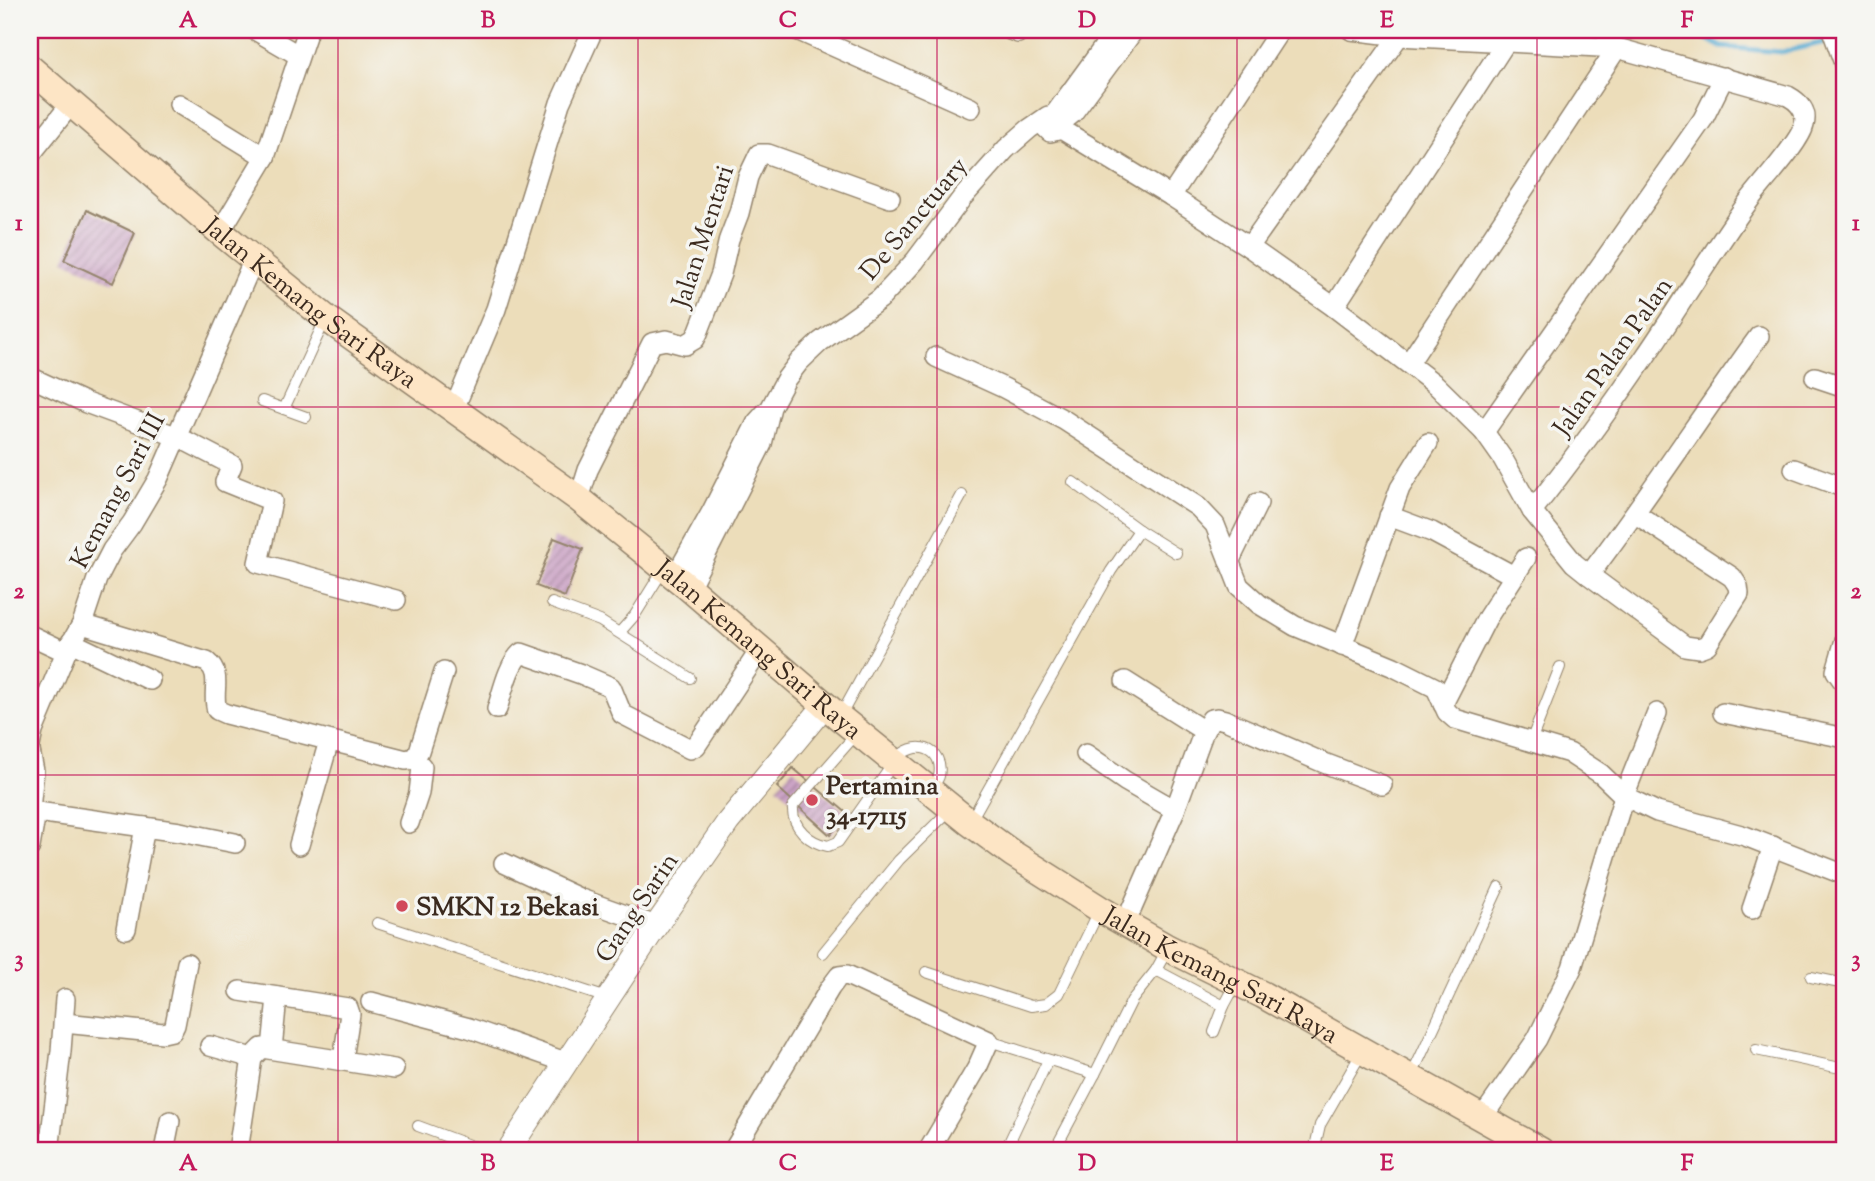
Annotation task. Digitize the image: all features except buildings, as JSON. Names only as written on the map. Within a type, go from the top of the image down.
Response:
[{"type":"main road","name":"Jalan Kemang Sari Raya","points":[[30,68],[220,232],[326,318],[579,499],[841,718],[961,815],[1013,853],[1125,924],[1162,959],[1237,982],[1541,1151]]},
{"type":"street","points":[[256,30],[298,55]]},
{"type":"street","points":[[454,409],[496,309],[560,103],[593,30]]},
{"type":"street","points":[[797,30],[971,108]]},
{"type":"street","points":[[1056,125],[1116,30]]},
{"type":"street","points":[[1056,125],[1072,114],[1133,30]]},
{"type":"street","points":[[1171,196],[1280,30]]},
{"type":"street","name":"Jalan Palan Palan","points":[[1351,30],[1399,36],[1617,48],[1795,99],[1804,110],[1802,131],[1748,202],[1645,358],[1563,473],[1532,511]]},
{"type":"street","points":[[1832,30],[1842,58]]},
{"type":"street","points":[[220,232],[265,158],[303,32]]},
{"type":"street","points":[[1249,247],[1399,36]]},
{"type":"street","points":[[1335,307],[1506,42]]},
{"type":"street","points":[[1409,363],[1617,48]]},
{"type":"street","points":[[1484,432],[1703,119],[1724,77]]},
{"type":"street","points":[[30,155],[71,104]]},
{"type":"street","points":[[179,104],[265,158]]},
{"type":"street","points":[[1056,125],[1249,247],[1409,363],[1484,432],[1503,458],[1532,511],[1574,563],[1685,646],[1699,648],[1707,645],[1739,594],[1738,586],[1732,577],[1636,514]]},
{"type":"street","name":"De Sanctuary","points":[[676,578],[762,444],[771,407],[799,362],[820,342],[880,299],[915,261],[962,198],[1006,149],[1029,129],[1056,125]]},
{"type":"street","name":"Jalan Mentari","points":[[579,499],[588,470],[652,343],[666,340],[685,345],[695,339],[721,274],[729,239],[756,157],[761,153],[768,154],[890,198]]},
{"type":"street","name":"Kemang Sari III","points":[[30,746],[33,731],[68,647],[82,624],[97,579],[112,550],[132,523],[158,479],[254,260]]},
{"type":"street","points":[[1589,575],[1636,514],[1693,426],[1759,336]]},
{"type":"street","points":[[936,357],[1004,388],[1064,420],[1198,507],[1215,525],[1239,586],[1259,604],[1294,626],[1436,688],[1447,712],[1464,724],[1569,753],[1601,774],[1624,796],[1657,812],[1773,846],[1845,875]]},
{"type":"street","points":[[30,377],[86,404],[178,438],[232,465],[225,482],[272,501],[258,563],[396,600]]},
{"type":"street","points":[[1815,377],[1845,387]]},
{"type":"street","points":[[1342,646],[1400,488],[1428,443]]},
{"type":"street","points":[[1794,469],[1845,488]]},
{"type":"street","points":[[1229,562],[1258,503]]},
{"type":"street","points":[[1389,516],[1432,532],[1514,576]]},
{"type":"street","points":[[1443,704],[1487,618],[1526,558]]},
{"type":"street","points":[[82,624],[206,662],[215,668],[217,710],[226,714],[406,760],[414,758]]},
{"type":"street","points":[[30,635],[68,647],[150,680]]},
{"type":"street","points":[[1845,640],[1836,671],[1845,684]]},
{"type":"street","points":[[497,709],[509,674],[521,653],[611,687],[622,714],[690,748],[696,746],[760,650]]},
{"type":"street","points":[[414,758],[444,672]]},
{"type":"street","points":[[1125,681],[1204,731]]},
{"type":"street","points":[[1482,1118],[1537,1039],[1572,968],[1624,796],[1657,713]]},
{"type":"street","points":[[1723,713],[1845,738]]},
{"type":"street","name":"Gang Sarin","points":[[512,1150],[565,1062],[728,822],[841,718]]},
{"type":"street","points":[[1125,924],[1175,810],[1210,719],[1217,718],[1382,785]]},
{"type":"street","points":[[299,845],[329,741]]},
{"type":"street","points":[[30,751],[34,771],[30,847]]},
{"type":"street","points":[[1086,754],[1175,810]]},
{"type":"street","points":[[409,823],[419,793],[422,767],[414,758]]},
{"type":"street","points":[[32,811],[235,843]]},
{"type":"street","points":[[126,929],[145,827]]},
{"type":"street","points":[[1752,909],[1773,846]]},
{"type":"street","points":[[504,863],[581,899],[656,926]]},
{"type":"street","points":[[64,1023],[163,1033],[172,1031],[187,963]]},
{"type":"street","points":[[733,1151],[830,988],[839,976],[847,975],[989,1041],[928,1151]]},
{"type":"street","points":[[240,991],[348,1008],[350,1014],[343,1059]]},
{"type":"street","points":[[272,1049],[277,997]]},
{"type":"street","points":[[42,1148],[64,1023],[65,999]]},
{"type":"street","points":[[371,1002],[469,1028],[565,1062]]},
{"type":"street","points":[[211,1046],[252,1058]]},
{"type":"street","points":[[238,1151],[252,1058],[262,1048],[394,1069]]},
{"type":"street","points":[[164,1151],[170,1121]]},
{"type":"lane","points":[[284,409],[326,318]]},
{"type":"lane","points":[[262,401],[306,417]]},
{"type":"lane","points":[[1073,482],[1176,553]]},
{"type":"lane","points":[[895,761],[838,842],[828,846],[810,839],[795,823],[793,806],[962,495]]},
{"type":"lane","points":[[823,953],[899,860],[961,815],[1139,530]]},
{"type":"lane","points":[[620,632],[676,578]]},
{"type":"lane","points":[[552,603],[600,621],[690,678]]},
{"type":"lane","points":[[1531,741],[1560,667]]},
{"type":"lane","points":[[1411,1078],[1499,887]]},
{"type":"lane","points":[[926,972],[1031,1006],[1046,1004],[1059,994],[1100,909]]},
{"type":"lane","points":[[377,923],[608,999]]},
{"type":"lane","points":[[1054,1151],[1132,1000],[1162,959],[1224,1006]]},
{"type":"lane","points":[[1811,977],[1845,984]]},
{"type":"lane","points":[[1214,1032],[1237,982]]},
{"type":"lane","points":[[989,1041],[1095,1074]]},
{"type":"lane","points":[[1756,1049],[1845,1069]]},
{"type":"lane","points":[[1314,1151],[1320,1125],[1362,1052]]},
{"type":"lane","points":[[1005,1151],[1048,1060]]},
{"type":"lane","points":[[418,1126],[485,1151]]},
{"type":"waterway","points":[[1691,30],[1721,47],[1782,52],[1830,41]]},
{"type":"place","name":"Pertamina 34-17115","points":[[812,800]]},
{"type":"place","name":"SMKN 12 Bekasi","points":[[402,906]]}]
